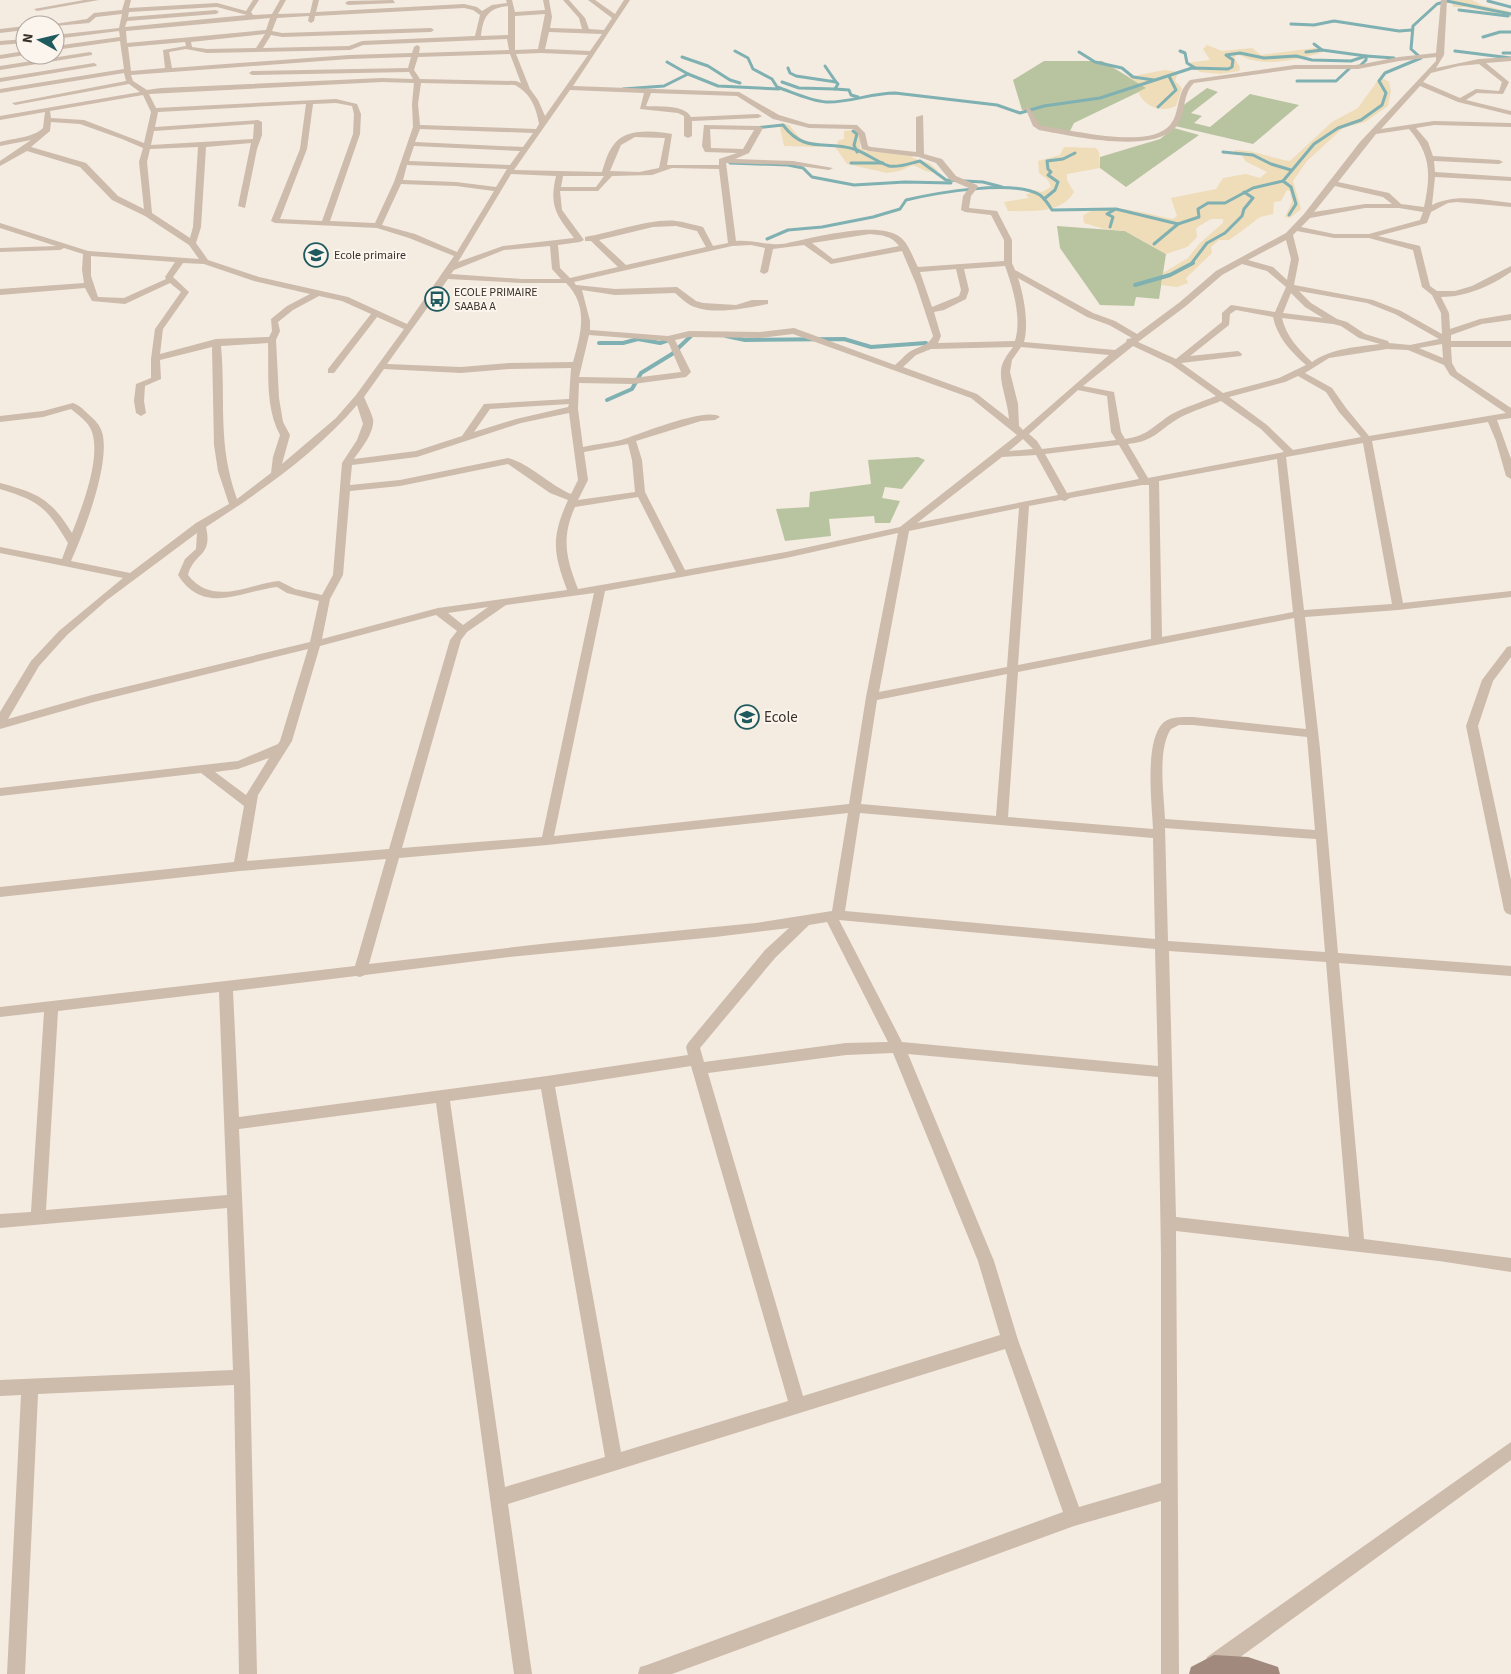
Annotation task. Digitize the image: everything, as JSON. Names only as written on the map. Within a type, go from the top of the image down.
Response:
[{"type":"street","points":[[33,0],[40,15]]},
{"type":"street","points":[[37,9],[96,0]]},
{"type":"street","points":[[128,0],[122,28],[127,72],[130,82],[145,92],[154,110],[143,162],[148,214]]},
{"type":"street","points":[[250,14],[256,0]]},
{"type":"street","points":[[258,50],[282,0]]},
{"type":"street","points":[[304,34],[313,15],[316,0]]},
{"type":"street","points":[[541,51],[548,12],[546,0]]},
{"type":"street","points":[[566,0],[582,18],[586,31]]},
{"type":"street","points":[[591,0],[615,17]]},
{"type":"street","points":[[0,724],[36,664],[57,640],[130,576],[200,525],[260,489],[339,420],[359,397],[448,272],[524,148],[569,88],[627,0]]},
{"type":"street","points":[[1074,1517],[1010,1340],[986,1261],[898,1047],[834,916],[856,808],[872,697],[904,528],[998,454],[1018,430],[1076,387],[1133,339],[1183,304],[1219,273],[1292,232],[1308,216],[1374,132],[1429,72],[1441,55],[1444,0]]},
{"type":"street","points":[[169,69],[165,51],[211,37],[268,32],[278,35],[304,34],[340,24],[348,14],[348,1],[432,11],[459,3],[475,8],[482,14]]},
{"type":"street","points":[[124,14],[200,2],[229,3],[238,10],[250,14],[274,16],[313,15],[340,24],[431,30]]},
{"type":"street","points":[[478,38],[482,14],[492,6],[510,2],[514,14],[510,37],[512,52],[527,89],[538,105],[540,128]]},
{"type":"street","points":[[348,14],[394,5]]},
{"type":"street","points":[[394,5],[405,41]]},
{"type":"street","points":[[89,21],[94,15],[238,10]]},
{"type":"street","points":[[431,40],[432,11]]},
{"type":"street","points":[[514,14],[548,12]]},
{"type":"street","points":[[65,36],[122,28],[210,22],[250,14]]},
{"type":"street","points":[[65,23],[89,21],[101,25],[103,30]]},
{"type":"street","points":[[0,31],[15,29]]},
{"type":"street","points":[[546,30],[606,32]]},
{"type":"street","points":[[65,46],[198,34],[211,37]]},
{"type":"street","points":[[123,40],[188,44],[207,51],[340,48],[353,47],[359,43],[510,37]]},
{"type":"street","points":[[378,226],[398,182],[417,127],[415,104],[418,81],[411,70],[419,40]]},
{"type":"street","points":[[0,43],[15,42]]},
{"type":"street","points":[[87,43],[97,76]]},
{"type":"street","points":[[0,91],[127,72],[286,61],[541,51],[592,53]]},
{"type":"street","points":[[0,68],[90,54]]},
{"type":"street","points":[[0,57],[15,55]]},
{"type":"street","points":[[1027,108],[1037,126],[1042,128],[1112,138],[1159,137],[1174,125],[1186,86],[1192,81],[1296,67],[1358,68],[1399,59],[1441,55]]},
{"type":"street","points":[[1429,72],[1479,61],[1511,59]]},
{"type":"street","points":[[283,72],[286,61]]},
{"type":"street","points":[[1460,101],[1476,91],[1501,93],[1506,82],[1479,61]]},
{"type":"street","points":[[0,80],[94,65]]},
{"type":"street","points":[[252,73],[411,70]]},
{"type":"street","points":[[0,118],[145,92],[382,80],[508,82],[518,84],[527,89]]},
{"type":"street","points":[[15,103],[130,82]]},
{"type":"street","points":[[1419,83],[1460,101],[1511,113]]},
{"type":"street","points":[[569,88],[741,94],[770,114],[809,126],[854,127],[862,132],[865,147],[869,149],[920,155],[940,161],[954,178],[974,188],[966,196],[964,208],[968,212],[991,212],[996,215],[1008,240],[1008,263],[1013,272],[1022,333],[1019,344],[1008,360],[1005,372],[1018,430]]},
{"type":"street","points":[[649,90],[642,108],[680,111],[686,114],[688,119],[688,136]]},
{"type":"street","points":[[154,110],[310,102],[345,102],[355,105],[356,130],[352,152],[338,183],[325,224]]},
{"type":"street","points":[[310,102],[309,130],[303,158],[275,222],[378,226],[412,236],[458,255]]},
{"type":"street","points":[[0,164],[40,138],[48,129],[48,110]]},
{"type":"street","points":[[688,119],[770,114]]},
{"type":"street","points":[[722,164],[746,151],[762,123],[758,116]]},
{"type":"street","points":[[920,117],[920,155]]},
{"type":"street","points":[[47,120],[81,122],[125,137],[146,147],[256,141]]},
{"type":"street","points":[[151,128],[258,122],[256,141],[242,206]]},
{"type":"street","points":[[1374,132],[1447,123],[1498,125],[1511,129]]},
{"type":"street","points":[[417,127],[540,128]]},
{"type":"street","points":[[746,151],[708,150],[707,127],[759,128]]},
{"type":"street","points":[[1369,236],[1418,223],[1424,220],[1428,210],[1432,196],[1429,158],[1424,141],[1411,127]]},
{"type":"street","points":[[556,190],[598,189],[608,173],[620,141],[642,135],[706,136]]},
{"type":"street","points":[[662,170],[669,136]]},
{"type":"street","points":[[0,144],[22,138],[40,138]]},
{"type":"street","points":[[411,144],[524,148]]},
{"type":"street","points":[[192,243],[197,227],[202,145]]},
{"type":"street","points":[[26,148],[83,165],[115,198],[148,214],[192,243],[205,262]]},
{"type":"street","points":[[1429,158],[1499,162]]},
{"type":"street","points":[[405,163],[560,174],[639,174],[662,170],[672,166],[722,164],[793,163],[829,168]]},
{"type":"street","points":[[722,164],[732,244]]},
{"type":"street","points":[[560,174],[556,190],[558,214],[580,240]]},
{"type":"street","points":[[1431,174],[1511,179]]},
{"type":"street","points":[[398,182],[456,184],[498,189]]},
{"type":"street","points":[[1333,183],[1379,192],[1386,195],[1399,206]]},
{"type":"street","points":[[1308,216],[1365,206],[1399,206],[1428,210],[1446,201],[1457,200],[1511,205]]},
{"type":"street","points":[[448,272],[503,248],[593,239],[672,223],[700,229],[710,248]]},
{"type":"street","points":[[0,225],[86,253],[205,262],[257,280],[345,300],[407,327]]},
{"type":"street","points":[[1292,232],[1334,236],[1369,236],[1417,248],[1426,287],[1435,294],[1445,313],[1448,363],[1453,372],[1474,389],[1511,413]]},
{"type":"street","points":[[1277,316],[1290,287],[1295,259],[1292,232]]},
{"type":"street","points":[[571,284],[624,268],[732,244],[754,243],[768,247],[848,234],[881,233],[898,238],[904,248],[929,310],[936,336],[936,340],[930,346]]},
{"type":"street","points":[[593,239],[624,268]]},
{"type":"street","points":[[805,242],[831,262],[904,248]]},
{"type":"street","points":[[554,244],[556,269],[571,284],[582,300],[586,320],[574,380],[574,405],[583,480],[560,535],[563,564],[573,591]]},
{"type":"street","points":[[764,272],[768,247]]},
{"type":"street","points":[[0,250],[70,248]]},
{"type":"street","points":[[86,253],[89,285],[96,299],[123,301],[170,280]]},
{"type":"street","points":[[170,280],[169,276],[181,260]]},
{"type":"street","points":[[1242,261],[1270,269],[1308,306],[1334,321]]},
{"type":"street","points":[[913,270],[1008,263]]},
{"type":"street","points":[[929,310],[940,308],[963,297],[965,290],[960,268]]},
{"type":"street","points":[[1435,294],[1449,295],[1492,282],[1511,268]]},
{"type":"street","points":[[448,272],[522,281],[571,284],[615,292],[677,290],[693,303],[702,306],[737,308],[752,303],[765,302]]},
{"type":"street","points":[[1013,272],[1090,315],[1112,323],[1133,339],[1177,361],[1222,398],[1264,427],[1286,455],[1298,614],[1312,734],[1357,1244]]},
{"type":"street","points":[[141,412],[139,401],[141,384],[156,379],[155,359],[159,329],[185,291],[170,280]]},
{"type":"street","points":[[0,292],[89,285]]},
{"type":"street","points":[[1290,287],[1379,304],[1408,317],[1447,339],[1511,344]]},
{"type":"street","points":[[276,475],[278,458],[285,435],[278,422],[274,398],[272,340],[276,331],[274,321],[316,294]]},
{"type":"street","points":[[1177,361],[1226,323],[1228,309],[1241,308],[1277,316],[1334,321],[1344,324],[1362,336],[1393,346]]},
{"type":"street","points":[[331,371],[375,314]]},
{"type":"street","points":[[1277,316],[1294,350],[1312,366]]},
{"type":"street","points":[[998,454],[1040,452],[1139,440],[1151,435],[1176,416],[1232,393],[1267,385],[1299,373],[1326,356],[1355,349],[1393,346],[1409,347],[1447,339],[1480,322],[1511,317]]},
{"type":"street","points":[[585,332],[668,339],[689,334],[760,335],[794,331],[974,396],[1018,430],[1040,452],[1065,498]]},
{"type":"street","points":[[574,380],[633,381],[683,375],[686,368],[673,343],[668,339]]},
{"type":"street","points":[[155,359],[186,348],[216,342],[272,340]]},
{"type":"street","points":[[216,342],[219,390],[218,434],[228,488],[234,504]]},
{"type":"street","points":[[896,368],[913,352],[930,346],[1019,344],[1117,352]]},
{"type":"street","points":[[1409,347],[1448,363]]},
{"type":"street","points":[[1177,361],[1238,354]]},
{"type":"street","points":[[380,366],[461,370],[509,366],[576,365]]},
{"type":"street","points":[[1299,373],[1329,390],[1342,410],[1367,439],[1398,607]]},
{"type":"street","points":[[1076,387],[1111,394],[1116,432],[1150,482],[1157,642]]},
{"type":"street","points":[[240,866],[250,804],[257,785],[284,746],[315,644],[325,599],[338,575],[347,463],[362,440],[368,424],[368,419],[359,397]]},
{"type":"street","points":[[347,463],[412,455],[574,405]]},
{"type":"street","points":[[466,438],[482,410],[487,406],[574,405]]},
{"type":"street","points":[[0,419],[43,414],[73,406],[97,430],[99,440],[96,475],[74,544],[65,564]]},
{"type":"street","points":[[0,724],[438,611],[573,591],[600,589],[786,555],[904,528],[1511,413]]},
{"type":"street","points":[[580,450],[606,447],[700,418],[715,417]]},
{"type":"street","points":[[1491,418],[1501,441],[1511,476]]},
{"type":"street","points":[[631,439],[637,460],[641,494],[682,574]]},
{"type":"street","points":[[346,488],[400,483],[508,461],[515,463],[573,502],[641,494]]},
{"type":"street","points":[[0,486],[38,497],[51,508],[74,544]]},
{"type":"street","points":[[1002,821],[1014,671],[1024,505]]},
{"type":"street","points":[[200,525],[205,539],[204,546],[186,565],[183,576],[189,584],[206,593],[220,597],[232,597],[279,584],[291,591],[325,599]]},
{"type":"street","points":[[0,550],[130,576]]},
{"type":"street","points":[[547,842],[600,589]]},
{"type":"street","points":[[872,697],[1014,671],[1298,614],[1398,607],[1511,594]]},
{"type":"street","points":[[360,972],[453,650],[463,630],[504,602]]},
{"type":"street","points":[[438,611],[463,630]]},
{"type":"street","points":[[1511,649],[1488,680],[1472,726],[1511,910]]},
{"type":"street","points":[[1170,1674],[1167,1223],[1158,754],[1163,730],[1167,725],[1174,722],[1218,722],[1312,734]]},
{"type":"street","points":[[0,792],[205,770],[247,762],[284,746]]},
{"type":"street","points":[[205,770],[250,804]]},
{"type":"street","points":[[0,892],[240,866],[547,842],[856,808],[1002,821],[1321,835]]},
{"type":"street","points":[[0,1012],[360,972],[510,952],[804,921],[834,916],[1162,945],[1332,956],[1511,971]]},
{"type":"street","points":[[798,1404],[694,1049],[695,1045],[738,996],[770,954],[804,921]]},
{"type":"street","points":[[226,987],[242,1377],[248,1674]]},
{"type":"street","points":[[38,1219],[51,1006]]},
{"type":"street","points":[[232,1124],[547,1082],[846,1049],[898,1047],[1164,1072]]},
{"type":"street","points":[[547,1082],[614,1461]]},
{"type":"street","points":[[442,1096],[523,1674]]},
{"type":"street","points":[[0,1221],[234,1202]]},
{"type":"street","points":[[1167,1223],[1357,1244],[1511,1265]]},
{"type":"street","points":[[498,1498],[1010,1340]]},
{"type":"street","points":[[0,1388],[242,1377]]},
{"type":"street","points":[[16,1674],[30,1387]]},
{"type":"street","points":[[1206,1669],[1511,1450]]},
{"type":"street","points":[[647,1674],[1074,1517],[1168,1490]]},
{"type":"street","points":[[1206,1669],[1248,1666],[1271,1674]]},
{"type":"green space","points":[[1044,61],[1102,61],[1147,88],[1074,123],[1070,131],[1037,128],[1029,110],[1022,110],[1013,80]]},
{"type":"green space","points":[[1207,88],[1218,92],[1191,113],[1202,116],[1194,123],[1210,127],[1250,94],[1299,105],[1253,144],[1175,126],[1181,107]]},
{"type":"green space","points":[[1174,128],[1199,135],[1126,187],[1100,168],[1100,157],[1160,139]]},
{"type":"green space","points":[[1057,226],[1125,231],[1166,254],[1159,299],[1136,297],[1134,306],[1100,305],[1060,248]]},
{"type":"green space","points":[[918,457],[925,460],[902,489],[885,487],[882,498],[900,501],[890,523],[875,523],[874,516],[829,519],[831,536],[785,541],[776,509],[809,507],[810,492],[871,484],[868,460]]},
{"type":"sand","points":[[1452,0],[1472,0],[1481,5],[1511,12],[1511,17],[1466,7],[1453,7]]},
{"type":"sand","points":[[1207,45],[1222,51],[1252,48],[1261,55],[1315,48],[1323,49],[1323,52],[1279,62],[1252,60],[1237,55],[1234,58],[1240,67],[1239,71],[1220,74],[1200,72],[1187,63],[1210,60],[1203,49]]},
{"type":"sand","points":[[1165,70],[1178,72],[1175,81],[1182,88],[1176,106],[1159,109],[1149,105],[1141,97],[1138,92],[1146,88],[1128,77]]},
{"type":"sand","points":[[1384,79],[1389,82],[1391,91],[1388,106],[1365,122],[1343,128],[1307,161],[1293,181],[1301,209],[1290,218],[1285,217],[1292,202],[1290,191],[1287,190],[1281,201],[1274,202],[1273,214],[1260,217],[1229,240],[1219,240],[1211,247],[1212,253],[1186,278],[1188,283],[1177,287],[1161,285],[1163,273],[1188,258],[1200,243],[1223,223],[1223,219],[1211,219],[1196,228],[1197,237],[1187,247],[1166,254],[1125,231],[1104,229],[1084,223],[1083,216],[1092,211],[1114,208],[1173,219],[1177,216],[1171,198],[1216,189],[1223,178],[1246,174],[1260,178],[1267,172],[1245,161],[1242,155],[1234,154],[1235,150],[1249,151],[1290,161],[1332,122],[1358,108],[1378,80]]},
{"type":"sand","points":[[782,123],[789,125],[801,139],[822,145],[820,147],[784,146],[780,127]]},
{"type":"sand","points":[[854,130],[861,135],[860,148],[866,151],[910,154],[913,158],[929,163],[938,171],[928,172],[913,165],[899,171],[887,173],[847,164],[836,148],[838,141],[844,139],[844,131]]},
{"type":"sand","points":[[1064,147],[1096,148],[1099,152],[1100,168],[1067,174],[1067,180],[1074,192],[1062,204],[1044,210],[1008,211],[1004,202],[1029,198],[1026,195],[1034,190],[1042,192],[1051,187],[1048,180],[1039,173],[1038,161],[1060,155]]},
{"type":"waterway","points":[[1283,181],[1314,144],[1338,128],[1361,120],[1382,105],[1386,93],[1379,81],[1385,73],[1421,58],[1411,49],[1413,26],[1437,4],[1447,1],[1511,14]]},
{"type":"waterway","points":[[1488,1],[1511,7]]},
{"type":"waterway","points":[[1459,10],[1508,16]]},
{"type":"waterway","points":[[1291,24],[1314,25],[1334,21],[1399,31],[1412,30]]},
{"type":"waterway","points":[[1483,37],[1500,32],[1511,32]]},
{"type":"waterway","points":[[1314,44],[1322,50]]},
{"type":"waterway","points":[[1306,52],[1322,50]]},
{"type":"waterway","points":[[1322,50],[1366,56]]},
{"type":"waterway","points":[[735,51],[748,58],[753,69],[772,79],[777,87],[814,100],[835,102],[895,93],[997,105],[1020,113],[1044,106],[1100,98],[1192,68],[1228,69],[1232,67],[1233,60],[1226,55],[1240,53],[1264,58],[1296,56],[1312,60],[1351,61],[1366,56]]},
{"type":"waterway","points":[[1180,51],[1185,53],[1187,63],[1195,68]]},
{"type":"waterway","points":[[1455,51],[1511,58]]},
{"type":"waterway","points":[[1079,52],[1095,62],[1122,68],[1133,77],[1154,80]]},
{"type":"waterway","points":[[1503,53],[1511,53]]},
{"type":"waterway","points":[[1297,81],[1336,81],[1351,67],[1360,66],[1366,60],[1366,56]]},
{"type":"waterway","points":[[1366,56],[1394,58]]},
{"type":"waterway","points":[[682,57],[708,66],[730,80],[740,83]]},
{"type":"waterway","points":[[667,62],[688,74]]},
{"type":"waterway","points":[[825,66],[836,82]]},
{"type":"waterway","points":[[788,68],[790,73],[796,76],[836,82]]},
{"type":"waterway","points":[[623,89],[664,86],[688,74]]},
{"type":"waterway","points":[[688,74],[718,86],[779,89]]},
{"type":"waterway","points":[[1158,107],[1176,90],[1169,76]]},
{"type":"waterway","points":[[782,82],[799,88],[835,89]]},
{"type":"waterway","points":[[835,89],[838,84],[836,82]]},
{"type":"waterway","points":[[835,89],[849,90],[851,95],[858,97]]},
{"type":"waterway","points":[[756,128],[783,125],[791,134],[807,143],[856,150]]},
{"type":"waterway","points":[[853,131],[857,134],[854,145],[856,150]]},
{"type":"waterway","points":[[856,150],[882,163]]},
{"type":"waterway","points":[[1223,152],[1253,155],[1271,164],[1291,170]]},
{"type":"waterway","points":[[1044,199],[1055,190],[1058,182],[1048,175],[1051,172],[1048,169],[1047,161],[1063,159],[1075,153]]},
{"type":"waterway","points":[[882,163],[889,166],[901,166],[920,161],[946,180],[983,182],[1002,187]]},
{"type":"waterway","points":[[730,163],[788,165],[803,168],[812,177],[854,185],[905,182],[951,183]]},
{"type":"waterway","points":[[851,163],[882,163]]},
{"type":"waterway","points":[[1245,192],[1253,188],[1283,181]]},
{"type":"waterway","points":[[1283,181],[1291,187],[1296,204],[1289,215]]},
{"type":"waterway","points":[[767,239],[788,230],[822,227],[873,217],[900,209],[906,200],[954,191],[1012,188],[1028,190],[1040,195],[1044,199]]},
{"type":"waterway","points":[[1178,224],[1199,217],[1198,209],[1208,203],[1225,203],[1245,192]]},
{"type":"waterway","points":[[1191,264],[1207,243],[1225,233],[1242,216],[1244,209],[1253,198],[1245,192]]},
{"type":"waterway","points":[[1044,199],[1052,210],[1116,209],[1178,224]]},
{"type":"waterway","points":[[1110,227],[1113,217],[1107,214],[1114,210]]},
{"type":"waterway","points":[[1154,244],[1178,224]]},
{"type":"waterway","points":[[1135,285],[1170,275],[1193,263]]},
{"type":"waterway","points":[[607,400],[632,389],[641,373],[672,354],[691,336]]},
{"type":"waterway","points":[[726,336],[745,340],[844,339],[871,347],[926,343]]},
{"type":"waterway","points":[[599,343],[623,343],[638,339],[660,343],[672,339]]},
{"type":"place","name":"Ecole primaire","points":[[316,255]]},
{"type":"place","name":"ECOLE PRIMAIRE SAABA A","points":[[437,299]]},
{"type":"place","name":"Ecole","points":[[747,717]]}]
